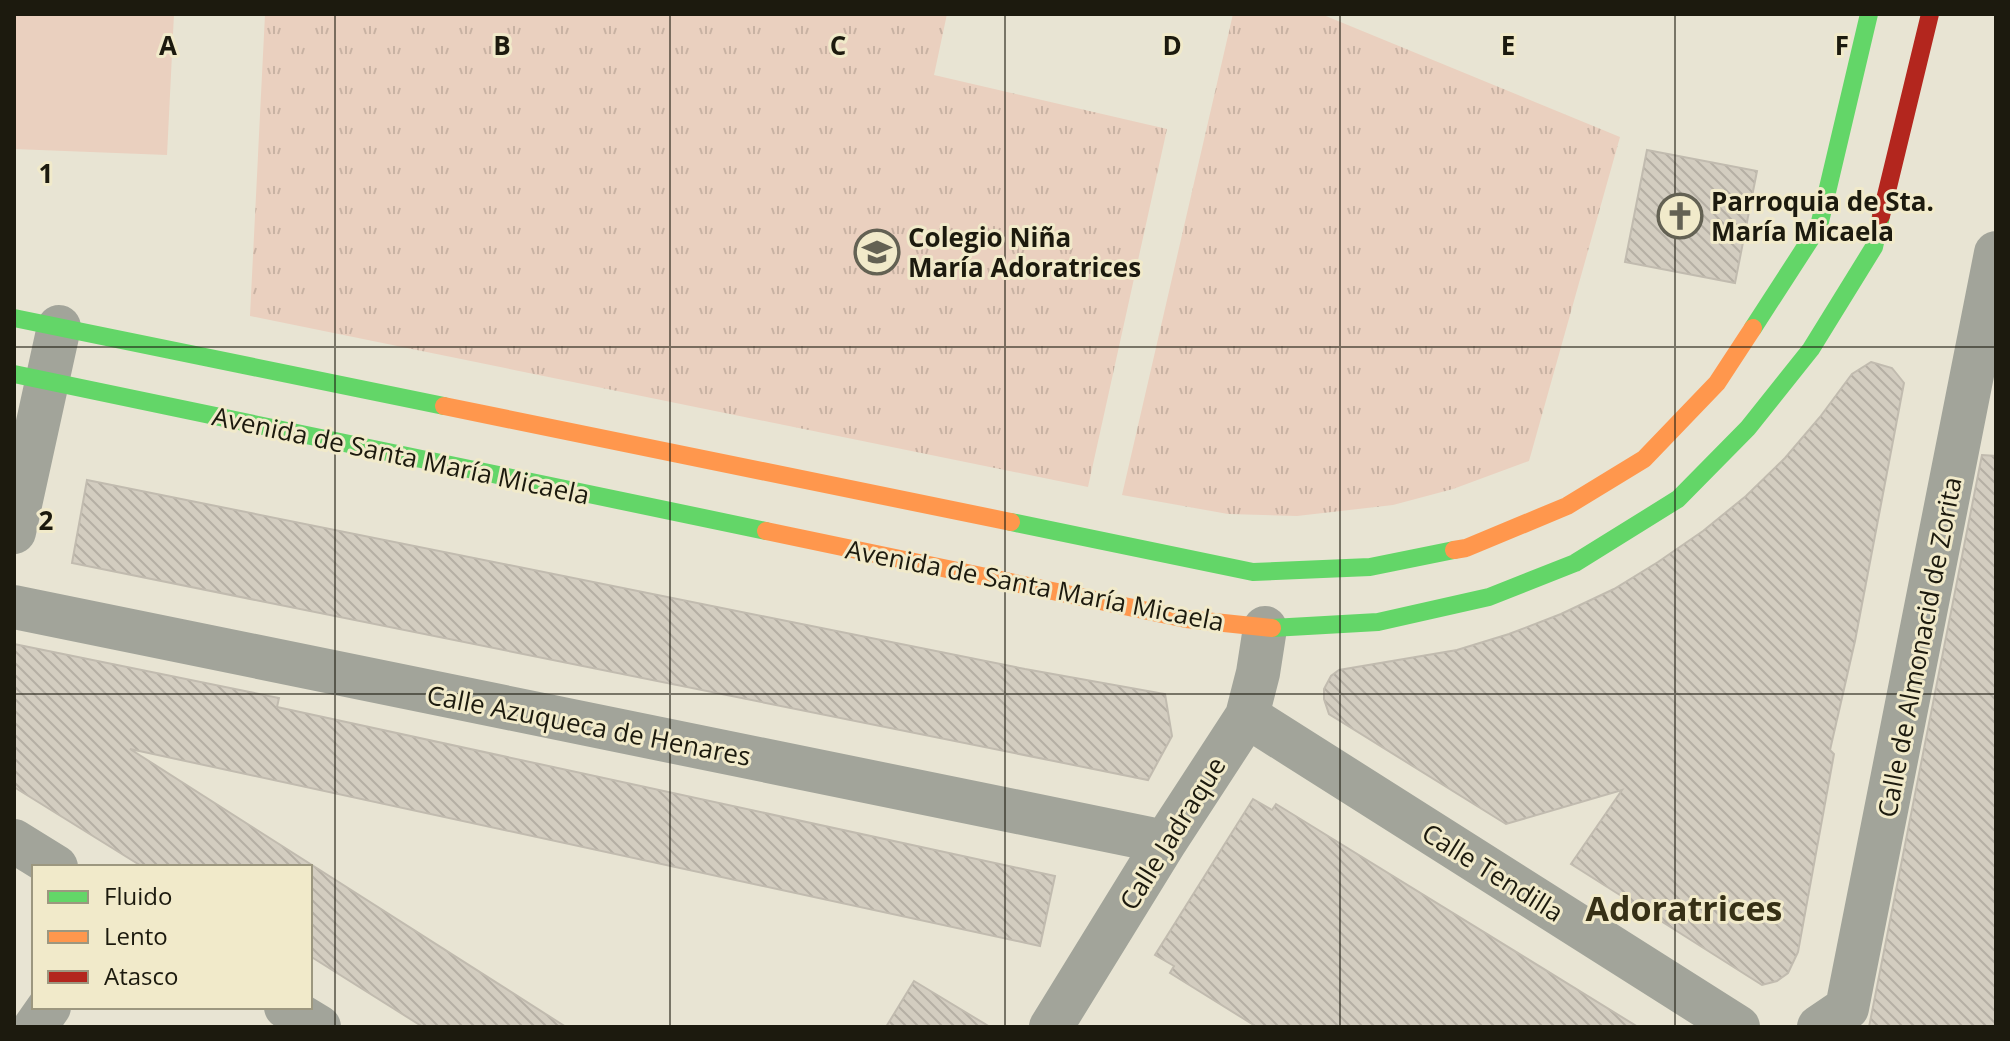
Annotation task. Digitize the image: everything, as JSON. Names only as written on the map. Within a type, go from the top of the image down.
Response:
[{"type":"street","name":"Avenida de Santa María Micaela","points":[[14,318],[1253,572],[1370,567],[1466,548],[1567,506],[1644,459],[1717,383],[1819,226],[1869,14]]},
{"type":"street","name":"Avenida de Santa María Micaela","points":[[30,377],[1186,619],[1265,628],[1378,622],[1489,597],[1575,563],[1678,499],[1748,428],[1811,349],[1874,247],[1930,14]]},
{"type":"street","name":"Calle de Almonacid de Zorita","points":[[1819,1027],[1847,1008],[1996,253]]},
{"type":"street","points":[[14,532],[30,377],[59,327]]},
{"type":"street","name":"Calle Azuqueca de Henares","points":[[14,607],[1165,842]]},
{"type":"street","name":"Calle Jadraque","points":[[1051,1027],[1247,716],[1265,628]]},
{"type":"street","name":"Calle Tendilla","points":[[1247,716],[1738,1027]]},
{"type":"street","points":[[14,841],[53,865]]},
{"type":"street","points":[[35,1027],[48,1009]]},
{"type":"street","points":[[289,1009],[319,1027]]},
{"type":"green space","points":[[14,14],[174,14],[167,155],[14,149]]},
{"type":"green space","points":[[265,14],[947,14],[934,75],[1167,129],[1088,487],[250,316]]},
{"type":"green space","points":[[1233,14],[1321,14],[1620,137],[1529,461],[1453,489],[1393,505],[1297,516],[1228,514],[1122,495]]},
{"type":"building","name":"Parroquia de Sta. María Micaela","points":[[1647,150],[1757,171],[1735,283],[1625,262]]},
{"type":"building","points":[[1871,362],[1892,368],[1904,383],[1855,641],[1830,750],[1834,754],[1798,952],[1788,973],[1777,981],[1762,985],[1571,864],[1622,790],[1506,824],[1329,714],[1324,689],[1331,676],[1339,670],[1457,650],[1509,634],[1614,589],[1658,562],[1746,496],[1785,458],[1852,374]]},
{"type":"building","points":[[1982,455],[1996,456],[1996,1027],[1869,1027]]},
{"type":"building","points":[[87,480],[1025,669],[1165,694],[1172,736],[1148,780],[72,563]]},
{"type":"building","points":[[14,644],[279,698],[277,707],[1055,876],[1040,946],[130,749],[312,865],[140,865],[14,787]]},
{"type":"building","points":[[1253,799],[1272,810],[1276,804],[1638,1027],[1257,1027],[1170,973],[1174,966],[1155,955]]},
{"type":"building","points":[[312,865],[566,1027],[423,1027],[312,957]]},
{"type":"building","points":[[914,981],[990,1027],[886,1027]]},
{"type":"traffic: fast","points":[[1753,328],[1819,226],[1869,14]]},
{"type":"traffic: fast","points":[[1272,628],[1378,622],[1489,597],[1575,563],[1678,499],[1748,428],[1811,349],[1874,247],[1881,216]]},
{"type":"traffic: fast","points":[[14,318],[444,406]]},
{"type":"traffic: fast","points":[[14,374],[766,531]]},
{"type":"traffic: fast","points":[[1011,522],[1253,572],[1370,567],[1454,550]]},
{"type":"traffic: slow","points":[[1454,550],[1466,548],[1567,506],[1644,459],[1717,383],[1753,328]]},
{"type":"traffic: slow","points":[[444,406],[1011,522]]},
{"type":"traffic: slow","points":[[766,531],[1186,619],[1272,628]]},
{"type":"traffic: jam","points":[[1881,216],[1930,14]]},
{"type":"place","name":"Parroquia de Sta. María Micaela","points":[[1680,216]]},
{"type":"place","name":"Colegio Niña María Adoratrices","points":[[877,252]]},
{"type":"district","name":"Adoratrices","points":[[1684,908]]}]
